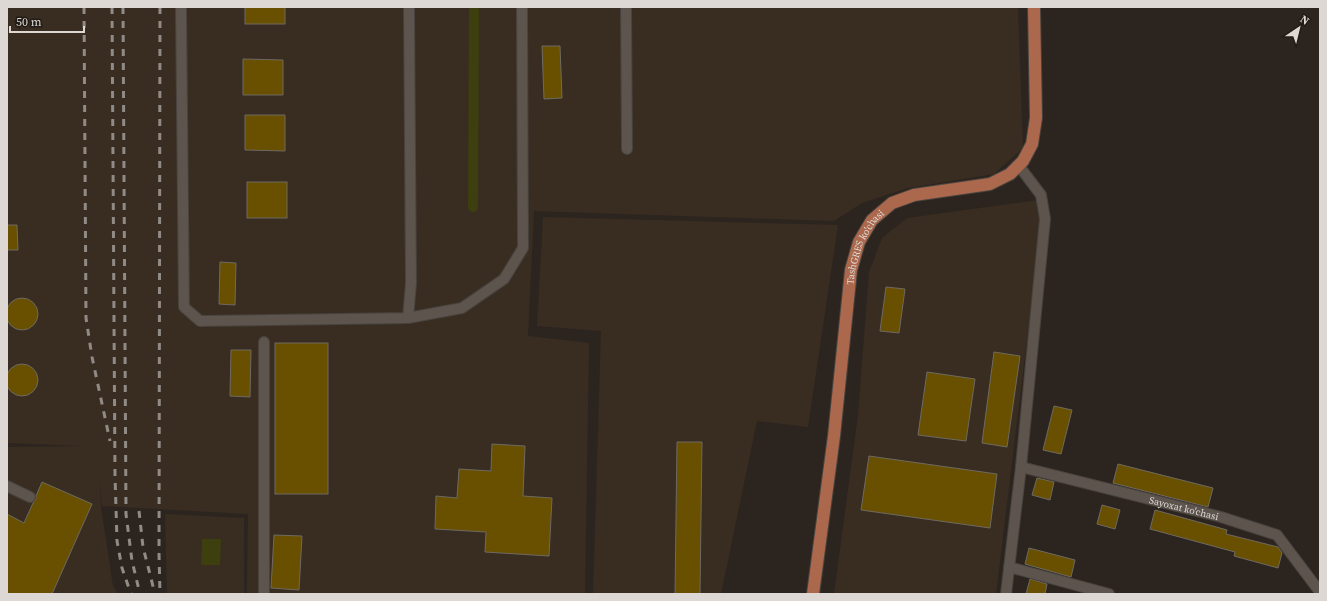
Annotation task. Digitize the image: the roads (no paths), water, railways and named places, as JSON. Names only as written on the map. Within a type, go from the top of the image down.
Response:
[{"type":"main road","name":"TashGRES ko'chasi","points":[[812,594],[834,436],[851,270],[858,242],[872,220],[892,203],[914,195],[990,184],[1005,177],[1019,166],[1030,150],[1035,131],[1034,7]]},
{"type":"street","points":[[181,7],[184,307],[200,321],[408,318],[462,308],[504,279],[523,248],[522,7]]},
{"type":"street","points":[[408,318],[411,283],[410,7]]},
{"type":"street","points":[[626,7],[627,149]]},
{"type":"street","points":[[1006,594],[1021,467],[1045,219],[1041,195],[1019,166]]},
{"type":"street","points":[[264,342],[264,594]]},
{"type":"street","name":"Sayoxat ko'chasi","points":[[1021,467],[1221,517],[1277,534],[1320,592]]},
{"type":"street","points":[[7,486],[30,497]]},
{"type":"street","points":[[1009,567],[1108,594]]},
{"type":"waterway","points":[[473,207],[474,7]]},
{"type":"railway","points":[[84,7],[86,318],[92,357],[110,441]]},
{"type":"railway","points":[[112,7],[115,475],[117,541],[122,568],[131,594]]},
{"type":"railway","points":[[123,7],[126,514],[132,561],[140,594]]},
{"type":"railway","points":[[160,7],[160,594]]},
{"type":"railway","points":[[139,511],[143,547],[155,594]]}]
